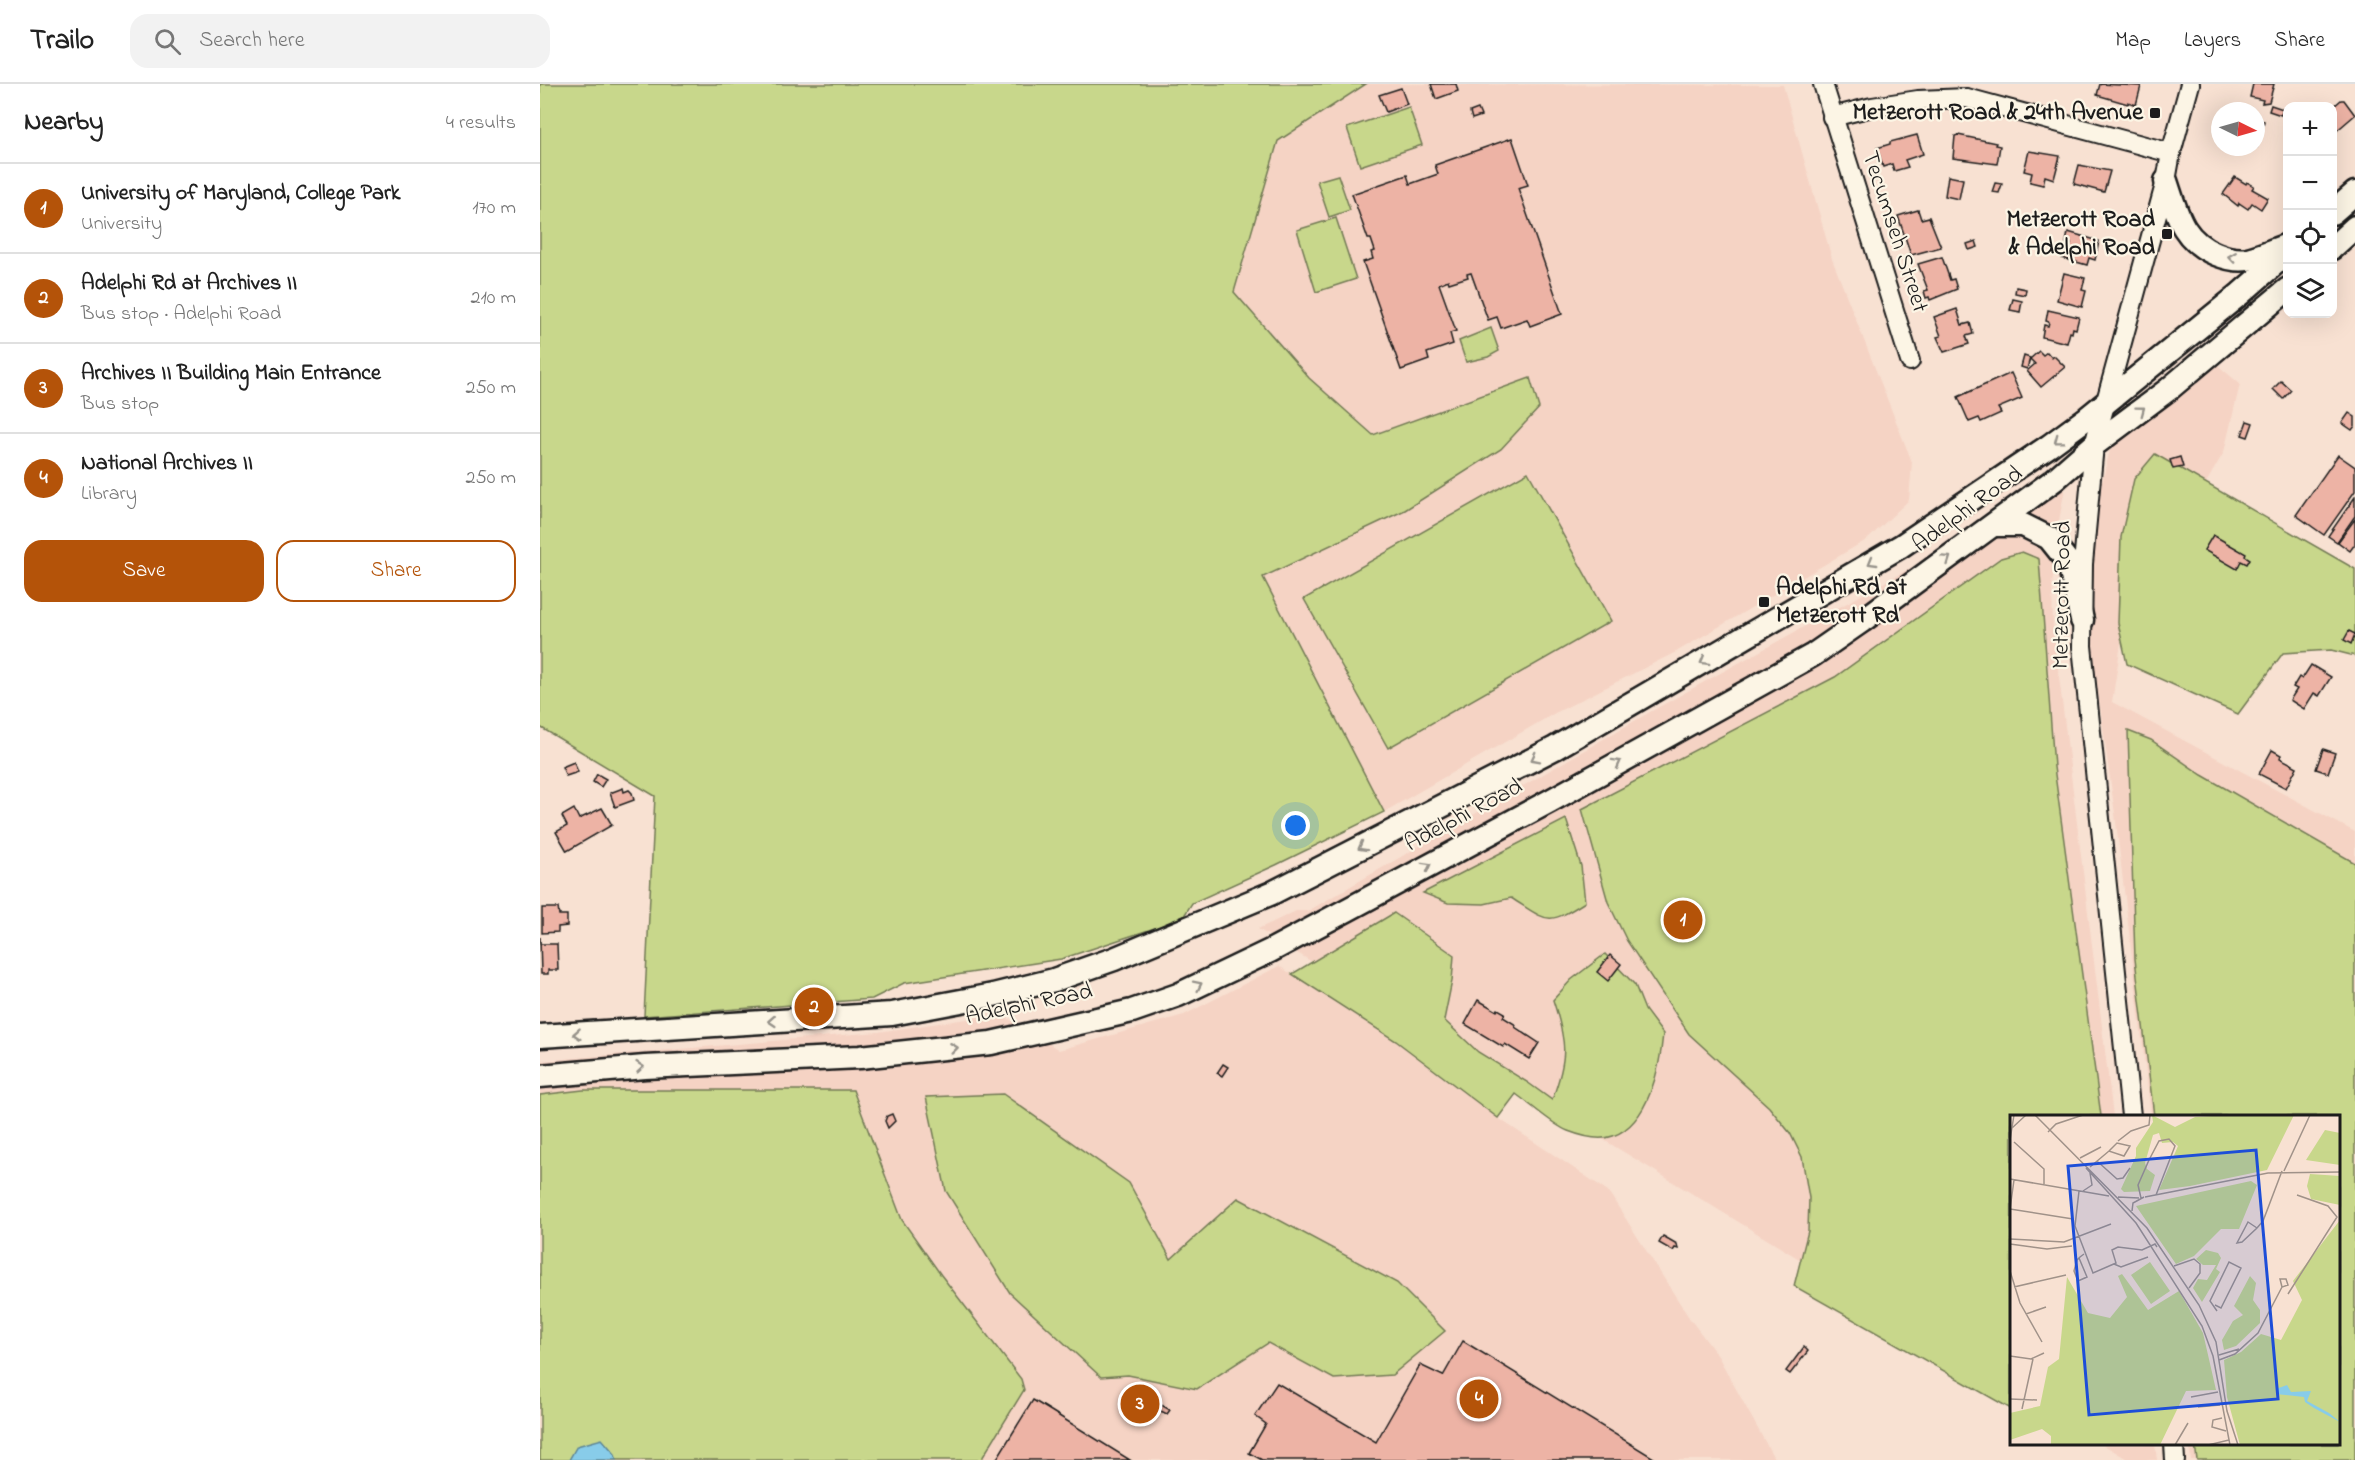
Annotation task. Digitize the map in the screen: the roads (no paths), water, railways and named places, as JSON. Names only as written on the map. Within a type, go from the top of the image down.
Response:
[{"type":"main road","points":[[2166,181],[2186,232],[2194,242],[2205,249],[2227,258],[2247,259],[2283,247]]},
{"type":"main road","points":[[2335,210],[2355,193]]},
{"type":"main road","points":[[2337,243],[2355,227]]},
{"type":"main road","name":"Adelphi Road","points":[[540,1036],[892,1014],[993,995],[1047,982],[1114,959],[1272,893],[1555,748],[1901,546],[2049,446],[2240,294],[2283,256]]},
{"type":"main road","name":"Adelphi Road","points":[[540,1076],[645,1067],[860,1057],[991,1043],[1132,1011],[1178,995],[1347,910],[1550,801],[1813,655],[2054,480],[2094,445],[2169,389],[2283,293]]},
{"type":"main road","points":[[1994,525],[2023,525],[2049,538],[2069,563],[2082,620]]},
{"type":"street","name":"Tecumseh Street","points":[[1823,84],[1910,361]]},
{"type":"street","name":"Metzerott Road","points":[[2131,1115],[2082,646],[2083,564],[2094,445],[2190,84]]},
{"type":"street","points":[[1832,117],[1872,107],[1969,91],[2171,153]]},
{"type":"street","points":[[2174,1445],[2175,1460]]},
{"type":"water","points":[[602,1439],[617,1460],[569,1460],[577,1446]]},
{"type":"place","name":"Metzerott Road & 24th Avenue","points":[[2155,113]]},
{"type":"place","name":"Metzerott Road & Adelphi Road","points":[[2167,234]]},
{"type":"place","name":"Adelphi Rd at Metzerott Rd","points":[[1764,602]]},
{"type":"place","name":"University of Maryland, College Park","points":[[1683,920]]},
{"type":"place","name":"Adelphi Rd at Archives II","points":[[814,1007]]},
{"type":"place","name":"National Archives II","points":[[1479,1399]]},
{"type":"place","name":"Archives II Building Main Entrance","points":[[1140,1404]]}]
